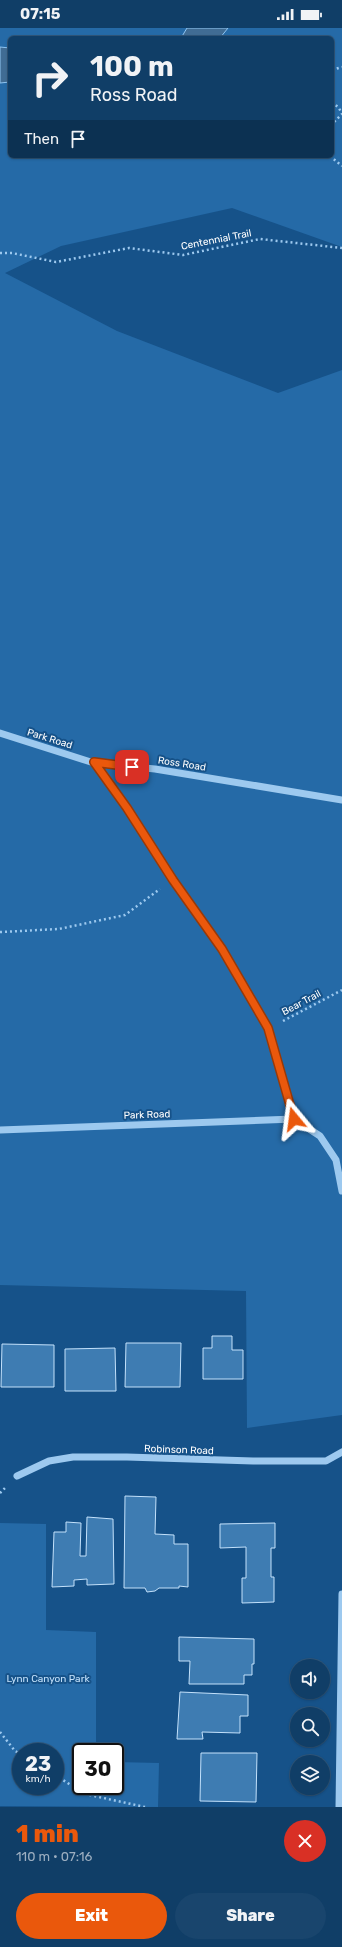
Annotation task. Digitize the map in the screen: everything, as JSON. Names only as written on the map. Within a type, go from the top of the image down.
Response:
[{"type":"street","name":"Park Road","points":[[0,733],[94,762]]},
{"type":"street","name":"Ross Road","points":[[94,762],[155,769],[342,800]]},
{"type":"street","points":[[94,762],[127,808],[173,880],[222,949],[268,1028],[294,1119],[320,1136],[336,1160],[342,1191]]},
{"type":"street","name":"Park Road","points":[[0,1130],[294,1119]]},
{"type":"street","name":"Robinson Road","points":[[17,1476],[49,1461],[73,1457],[254,1461],[326,1460],[342,1452]]},
{"type":"street","points":[[339,1807],[342,1594]]},
{"type":"path","points":[[334,104],[339,108],[342,114],[334,122]]},
{"type":"path","points":[[332,158],[342,166]]},
{"type":"path","name":"Centennial Trail","points":[[0,253],[12,252],[56,262],[129,248],[183,255],[260,239],[342,248]]},
{"type":"path","points":[[0,932],[60,929],[125,915],[173,880]]},
{"type":"path","name":"Bear Trail","points":[[268,1028],[342,990]]},
{"type":"path","points":[[0,1732],[12,1747]]},
{"type":"path","points":[[64,1781],[85,1794],[146,1807]]},
{"type":"green space","points":[[0,28],[187,28],[182,36],[8,36],[8,48],[0,47]]},
{"type":"green space","points":[[228,28],[342,28],[342,247],[232,208],[61,246],[5,273],[117,331],[278,393],[342,370],[342,1415],[247,1428],[246,1291],[0,1285],[0,83],[8,82],[8,158],[334,158],[334,36],[222,36]]},
{"type":"green space","name":"Lynn Canyon Park","points":[[0,1523],[46,1524],[46,1630],[96,1632],[96,1743],[72,1743],[72,1795],[124,1795],[124,1762],[159,1763],[158,1807],[0,1806]]},
{"type":"shaded area","points":[[187,28],[228,28],[222,36],[182,36]]},
{"type":"shaded area","points":[[0,47],[8,48],[8,82],[0,83]]},
{"type":"building","points":[[212,1336],[232,1336],[232,1350],[243,1350],[243,1379],[203,1379],[203,1348],[212,1348]]},
{"type":"building","points":[[126,1343],[181,1343],[180,1387],[125,1387]]},
{"type":"building","points":[[2,1344],[54,1345],[54,1387],[1,1387]]},
{"type":"building","points":[[115,1348],[116,1391],[65,1391],[65,1349]]},
{"type":"building","points":[[125,1496],[156,1497],[155,1534],[174,1535],[174,1544],[188,1544],[188,1587],[179,1586],[179,1588],[159,1588],[155,1591],[147,1592],[145,1588],[124,1588]]},
{"type":"building","points":[[87,1517],[113,1519],[114,1584],[87,1585],[87,1579],[74,1580],[74,1586],[52,1587],[54,1532],[66,1532],[66,1522],[81,1523],[80,1556],[86,1556]]},
{"type":"building","points":[[275,1523],[275,1548],[271,1548],[271,1577],[274,1577],[274,1602],[242,1603],[242,1578],[246,1578],[246,1547],[220,1548],[220,1524]]},
{"type":"building","points":[[179,1637],[254,1639],[254,1664],[252,1664],[252,1675],[244,1675],[244,1684],[189,1684],[190,1661],[179,1661]]},
{"type":"building","points":[[180,1692],[248,1695],[248,1716],[240,1716],[240,1733],[202,1732],[203,1739],[177,1739]]},
{"type":"building","points":[[201,1753],[257,1753],[256,1802],[200,1801]]},
{"type":"route","points":[[132,767],[94,762],[127,808],[173,880],[222,949],[268,1028],[294,1119]]}]
